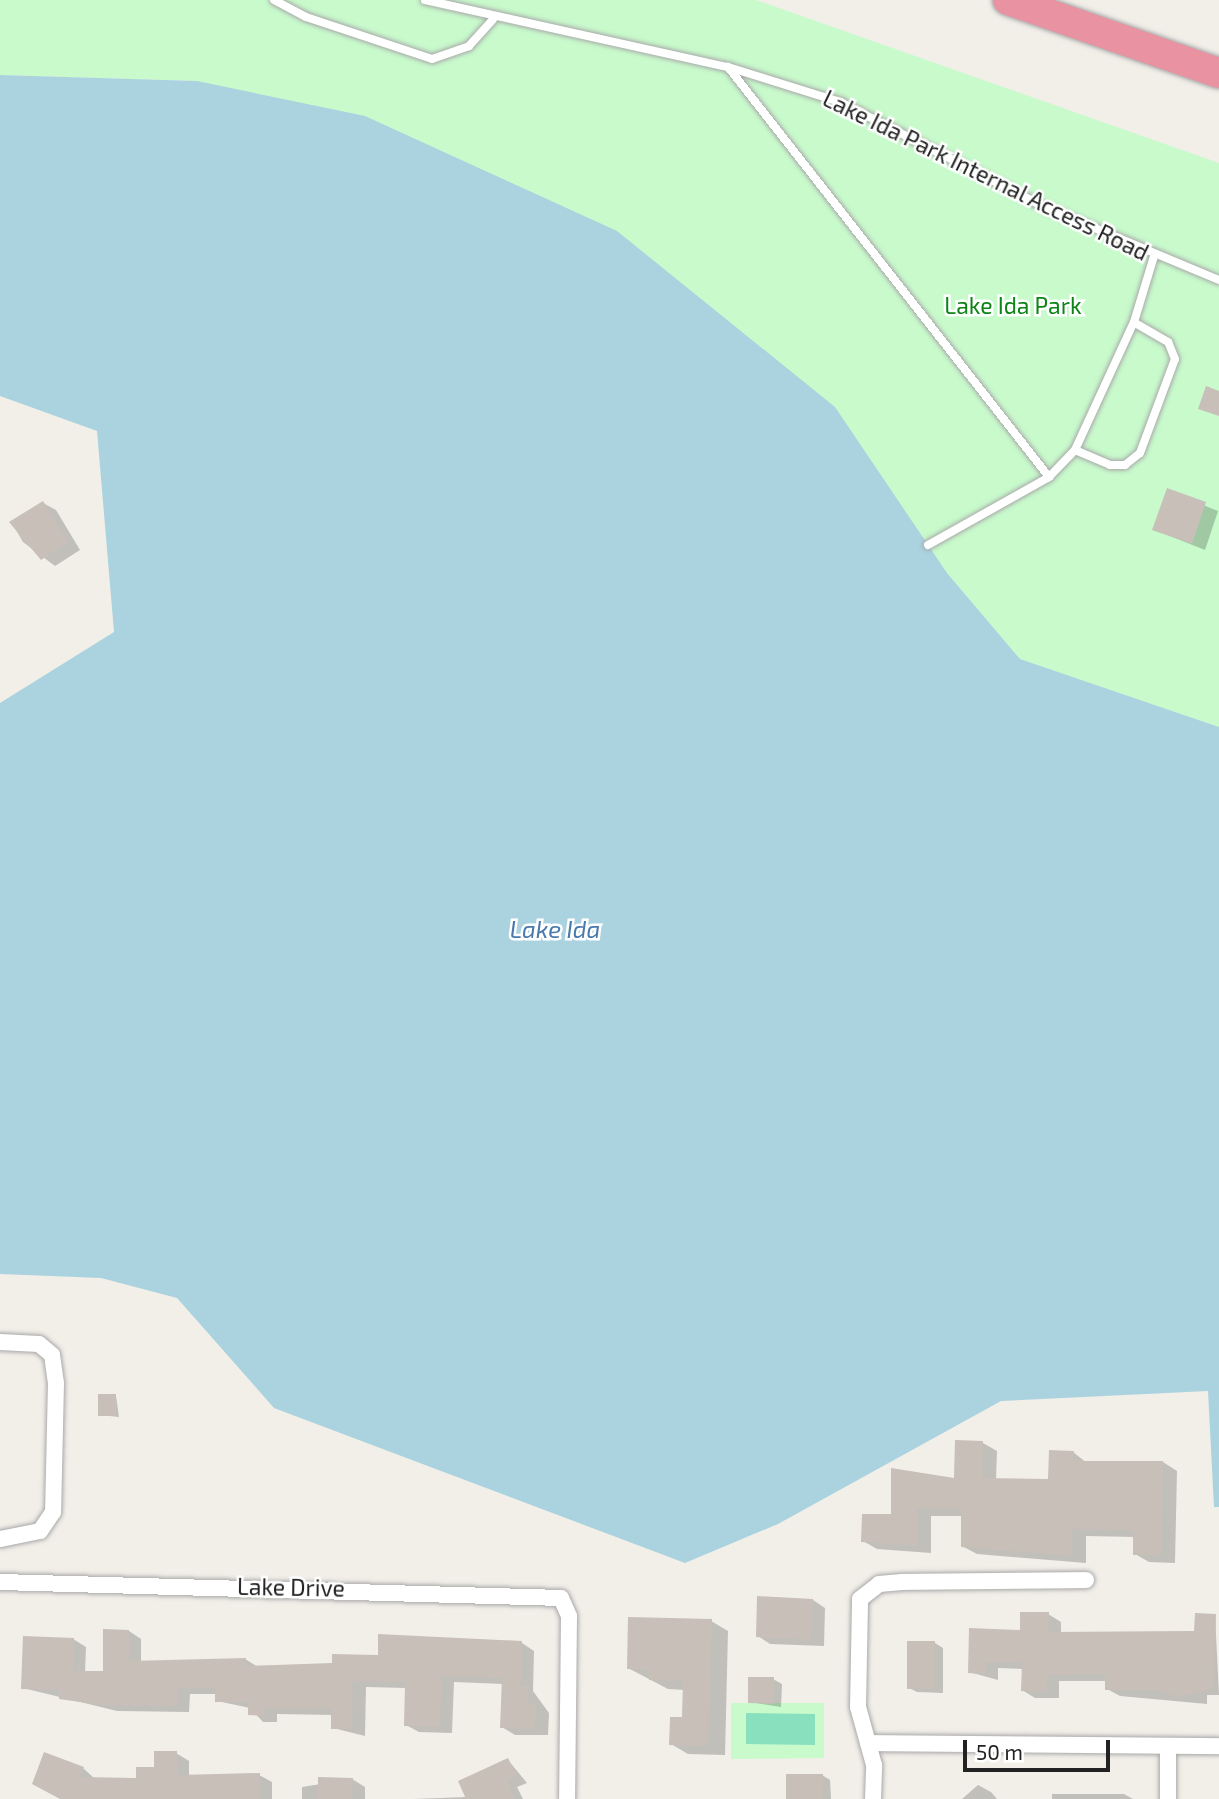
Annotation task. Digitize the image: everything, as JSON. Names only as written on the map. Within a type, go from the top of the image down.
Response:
[{"type":"highway","points":[[1008,0],[1219,73]]},
{"type":"street","points":[[0,1342],[39,1344],[52,1355],[56,1383],[53,1512],[40,1531],[0,1539]]},
{"type":"street","points":[[873,1799],[867,1743],[858,1707],[860,1599],[879,1584],[902,1582],[1086,1580]]},
{"type":"street","name":"Lake Drive","points":[[0,1582],[547,1594],[561,1598],[569,1616],[567,1799]]},
{"type":"street","points":[[867,1743],[1219,1746]]},
{"type":"street","points":[[1168,1746],[1168,1799]]},
{"type":"lane","points":[[274,0],[306,17],[432,59],[469,46],[493,19]]},
{"type":"lane","name":"Lake Ida Park Internal Access Road","points":[[425,0],[493,19],[728,68],[840,102],[1154,256],[1219,280]]},
{"type":"lane","points":[[728,68],[1049,477]]},
{"type":"lane","points":[[928,545],[1049,477],[1075,450],[1134,322],[1154,256]]},
{"type":"lane","points":[[1075,450],[1110,465],[1125,465],[1140,453],[1175,359],[1168,342],[1134,322]]},
{"type":"green space","name":"Lake Ida Park","points":[[0,0],[756,0],[1219,163],[1219,727],[1020,659],[947,573],[197,81],[0,75]]},
{"type":"green space","points":[[731,1703],[824,1703],[824,1758],[731,1759]]},
{"type":"green space","points":[[746,1713],[815,1714],[815,1745],[746,1744]]},
{"type":"water","name":"Lake Ida","points":[[0,75],[197,81],[365,116],[617,231],[835,407],[947,573],[1020,659],[1219,727],[1219,1507],[1214,1507],[1208,1391],[1001,1401],[778,1524],[685,1563],[274,1408],[177,1298],[101,1278],[0,1274],[0,703],[114,632],[97,431],[0,396]]},
{"type":"building","points":[[1206,386],[1219,391],[1219,416],[1198,409]]},
{"type":"building","points":[[1167,488],[1206,502],[1192,544],[1152,530]]},
{"type":"building","points":[[43,501],[68,542],[41,560],[9,522]]},
{"type":"building","points":[[98,1394],[116,1394],[116,1416],[98,1416]]},
{"type":"building","points":[[955,1440],[983,1441],[982,1478],[1048,1479],[1049,1450],[1074,1451],[1073,1461],[1163,1461],[1161,1555],[1133,1555],[1133,1530],[1072,1529],[1072,1556],[961,1547],[961,1509],[917,1508],[917,1546],[861,1542],[862,1514],[891,1514],[891,1468],[954,1478]]},
{"type":"building","points":[[757,1596],[813,1599],[811,1640],[756,1637]]},
{"type":"building","points":[[1020,1612],[1049,1612],[1048,1632],[1194,1631],[1195,1613],[1216,1614],[1214,1689],[1178,1697],[1155,1690],[1105,1690],[1105,1674],[1047,1675],[1047,1692],[1021,1691],[1022,1662],[986,1662],[985,1674],[968,1673],[969,1628],[1020,1630]]},
{"type":"building","points":[[628,1617],[712,1619],[708,1746],[669,1745],[670,1717],[682,1717],[683,1681],[649,1680],[649,1670],[627,1669]]},
{"type":"building","points":[[103,1629],[129,1630],[129,1661],[246,1658],[245,1666],[332,1663],[332,1654],[378,1655],[378,1634],[522,1641],[521,1686],[529,1686],[528,1703],[536,1704],[535,1729],[500,1728],[502,1678],[442,1676],[440,1727],[404,1726],[405,1682],[353,1681],[352,1729],[331,1729],[331,1709],[265,1708],[265,1716],[248,1715],[248,1702],[215,1702],[215,1688],[177,1688],[177,1706],[102,1705],[59,1699],[59,1690],[21,1689],[23,1636],[74,1638],[73,1671],[103,1671]]},
{"type":"building","points":[[907,1641],[935,1641],[935,1689],[907,1689]]},
{"type":"building","points":[[748,1677],[774,1677],[774,1704],[748,1703]]},
{"type":"building","points":[[154,1751],[177,1751],[177,1775],[260,1773],[260,1799],[60,1799],[32,1784],[44,1752],[84,1767],[80,1777],[136,1778],[136,1767],[154,1767]]},
{"type":"building","points":[[508,1758],[517,1776],[507,1781],[515,1799],[466,1799],[458,1781]]},
{"type":"building","points":[[786,1774],[823,1774],[823,1799],[786,1799]]},
{"type":"building","points":[[318,1777],[353,1778],[352,1799],[318,1799]]}]
